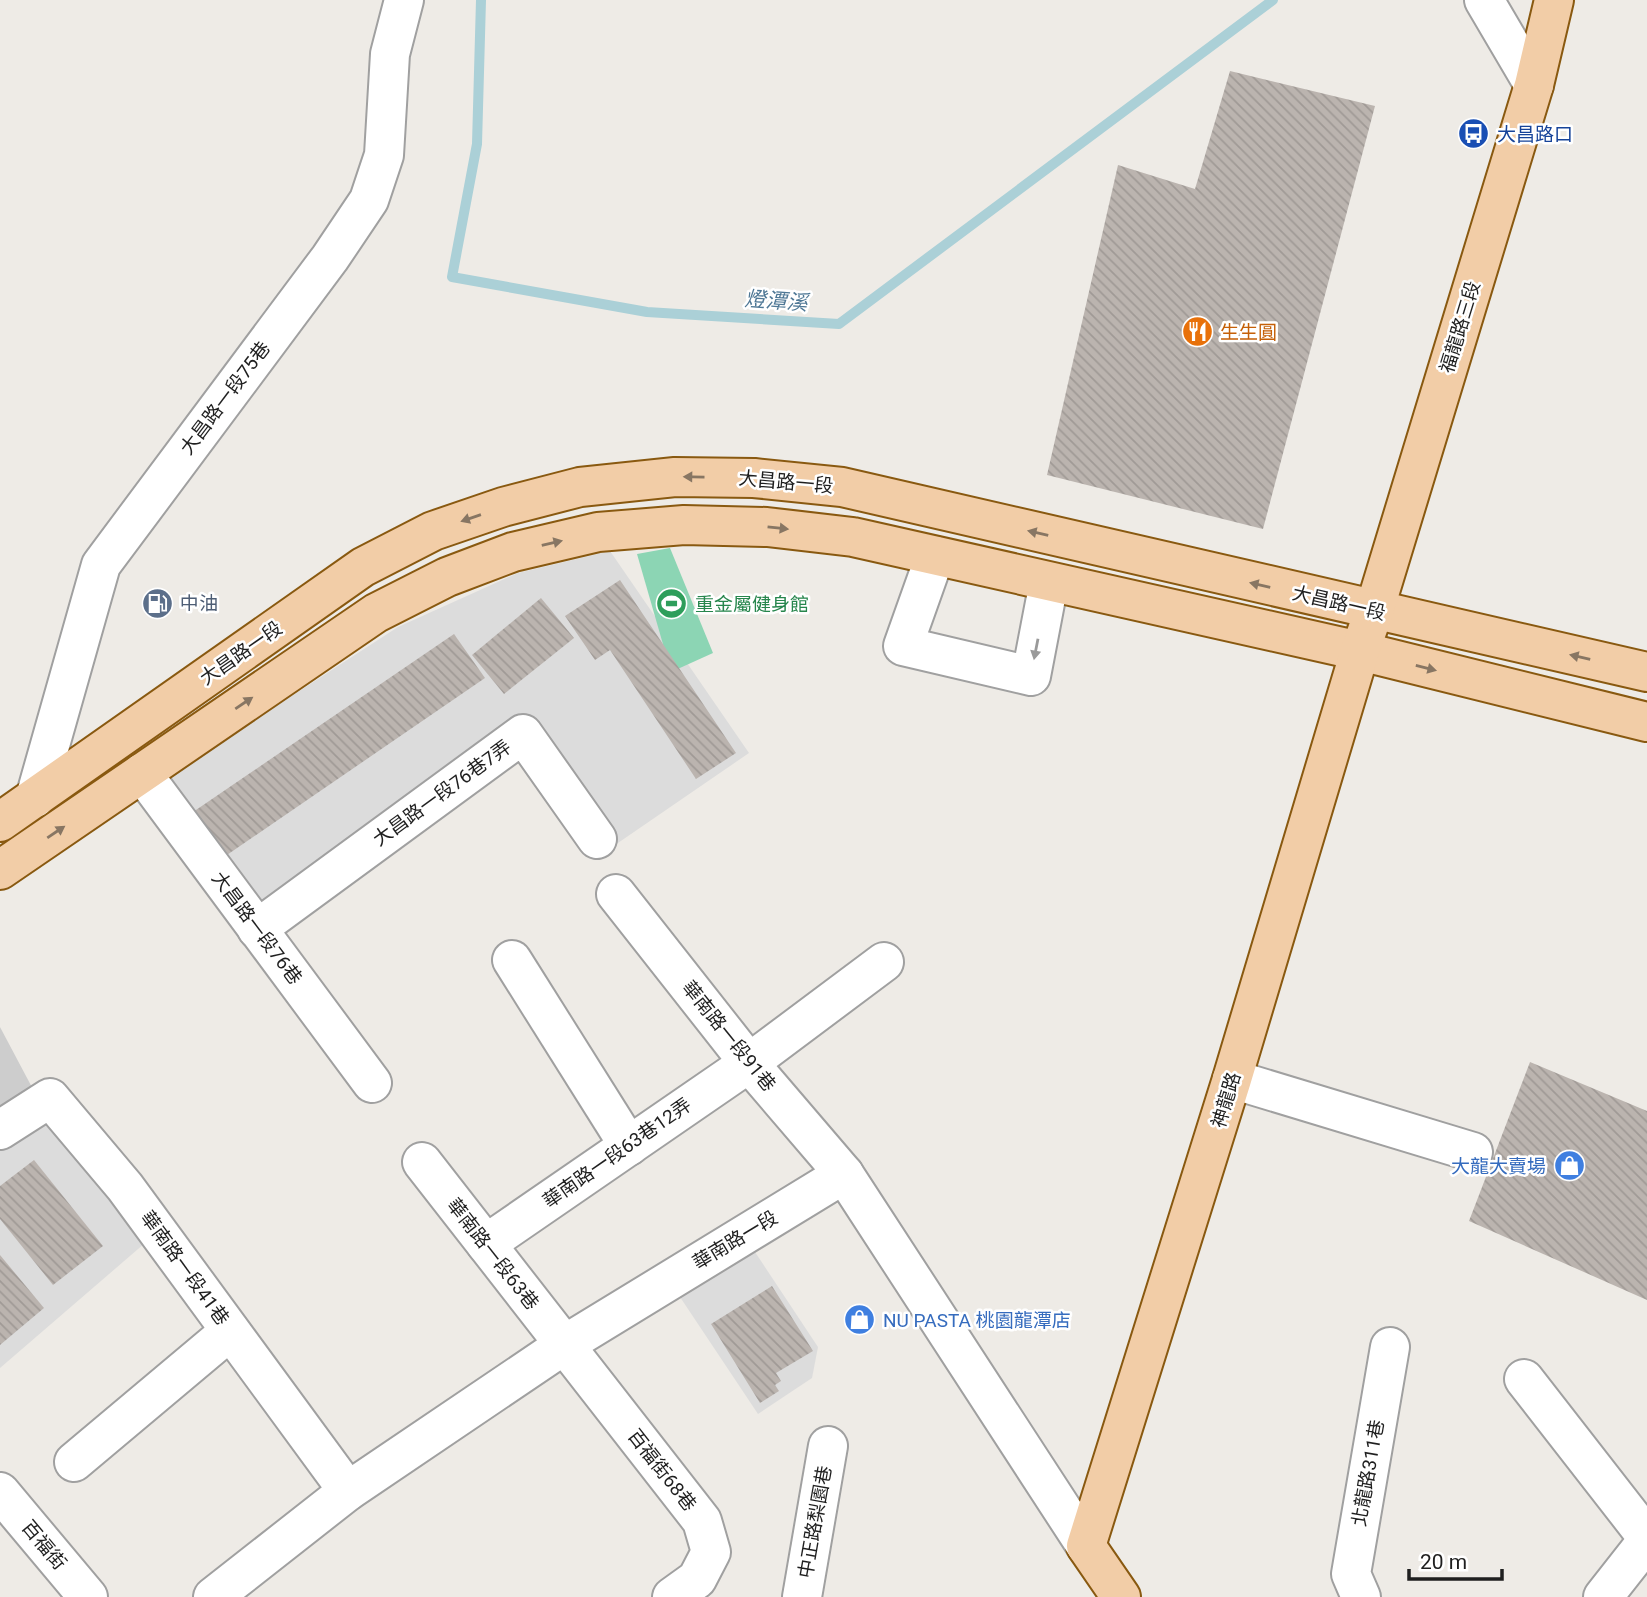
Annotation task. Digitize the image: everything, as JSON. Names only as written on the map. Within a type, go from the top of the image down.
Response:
[{"type":"main road","name":"福龍路三段","points":[[1360,652],[1534,85],[1554,0]]},
{"type":"main road","name":"大昌路一段","points":[[0,822],[363,567],[433,531],[503,507],[580,487],[675,477],[754,478],[842,487],[1647,672]]},
{"type":"main road","points":[[0,870],[376,613],[447,577],[513,552],[598,532],[684,525],[767,527],[841,536],[1360,652],[1647,722]]},
{"type":"main road","name":"神龍路","points":[[1086,1546],[1232,1079],[1360,652]]},
{"type":"main road","points":[[1086,1546],[1121,1597]]},
{"type":"street","name":"大昌路一段75巷","points":[[35,798],[101,565],[114,544],[330,258],[369,200],[384,155],[390,54],[404,0]]},
{"type":"street","points":[[1484,0],[1534,85]]},
{"type":"street","points":[[935,556],[903,646],[1031,676],[1049,582]]},
{"type":"street","name":"大昌路一段76巷7弄","points":[[257,929],[523,734],[597,839]]},
{"type":"street","name":"大昌路一段76巷","points":[[142,773],[372,1083]]},
{"type":"street","name":"華南路一段91巷","points":[[616,894],[749,1063],[844,1174]]},
{"type":"street","points":[[512,960],[629,1146]]},
{"type":"street","name":"華南路一段63巷12弄","points":[[486,1244],[749,1063],[884,962]]},
{"type":"street","points":[[1232,1079],[1473,1152]]},
{"type":"street","name":"華南路一段41巷","points":[[0,1130],[50,1098],[125,1187],[348,1491]]},
{"type":"street","name":"華南路一段63巷","points":[[422,1162],[564,1345]]},
{"type":"street","points":[[844,1174],[1086,1546]]},
{"type":"street","name":"華南路一段","points":[[213,1597],[348,1491],[564,1345],[844,1174]]},
{"type":"street","points":[[74,1462],[230,1331]]},
{"type":"street","name":"百福街68巷","points":[[564,1345],[702,1521],[711,1552],[697,1578],[672,1597]]},
{"type":"street","name":"北龍路311巷","points":[[1361,1597],[1351,1574],[1390,1347]]},
{"type":"street","points":[[1524,1379],[1647,1539],[1603,1597]]},
{"type":"street","name":"中正路梨園巷","points":[[802,1597],[828,1446]]},
{"type":"street","name":"百福街","points":[[0,1492],[88,1597]]},
{"type":"shaded area","points":[[610,551],[749,753],[615,845],[527,721],[255,911],[161,781],[398,627],[518,573]]},
{"type":"shaded area","points":[[0,1027],[35,1093],[0,1114]]},
{"type":"shaded area","points":[[41,1116],[145,1243],[0,1368],[0,1144]]},
{"type":"shaded area","points":[[753,1249],[818,1347],[812,1378],[758,1414],[680,1297]]},
{"type":"green space","name":"重金屬健身館","points":[[670,548],[713,653],[671,672],[637,554]]},
{"type":"building","name":"生生圓","points":[[1230,71],[1375,106],[1263,529],[1047,475],[1118,165],[1195,189]]},
{"type":"building","points":[[620,580],[736,753],[696,779],[610,650],[595,660],[565,616]]},
{"type":"building","points":[[541,598],[574,638],[504,694],[472,655]]},
{"type":"building","points":[[454,634],[485,678],[224,857],[193,812]]},
{"type":"building","name":"大龍大賣場","points":[[1530,1062],[1647,1111],[1647,1300],[1469,1221]]},
{"type":"building","points":[[34,1160],[103,1246],[53,1285],[0,1219],[0,1186]]},
{"type":"building","points":[[0,1255],[44,1308],[0,1345]]},
{"type":"building","points":[[772,1286],[813,1351],[776,1373],[781,1381],[775,1385],[779,1391],[760,1403],[711,1324]]},
{"type":"waterway","name":"燈潭溪","points":[[481,0],[477,144],[452,277],[647,312],[839,324],[1273,0]]},
{"type":"place","name":"大昌路口","points":[[1474,134]]},
{"type":"place","name":"生生圓","points":[[1197,332]]},
{"type":"place","name":"中油","points":[[157,603]]},
{"type":"place","name":"重金屬健身館","points":[[672,604]]},
{"type":"place","name":"大龍大賣場","points":[[1569,1166]]},
{"type":"place","name":"NU PASTA 桃園龍潭店","points":[[860,1320]]}]
